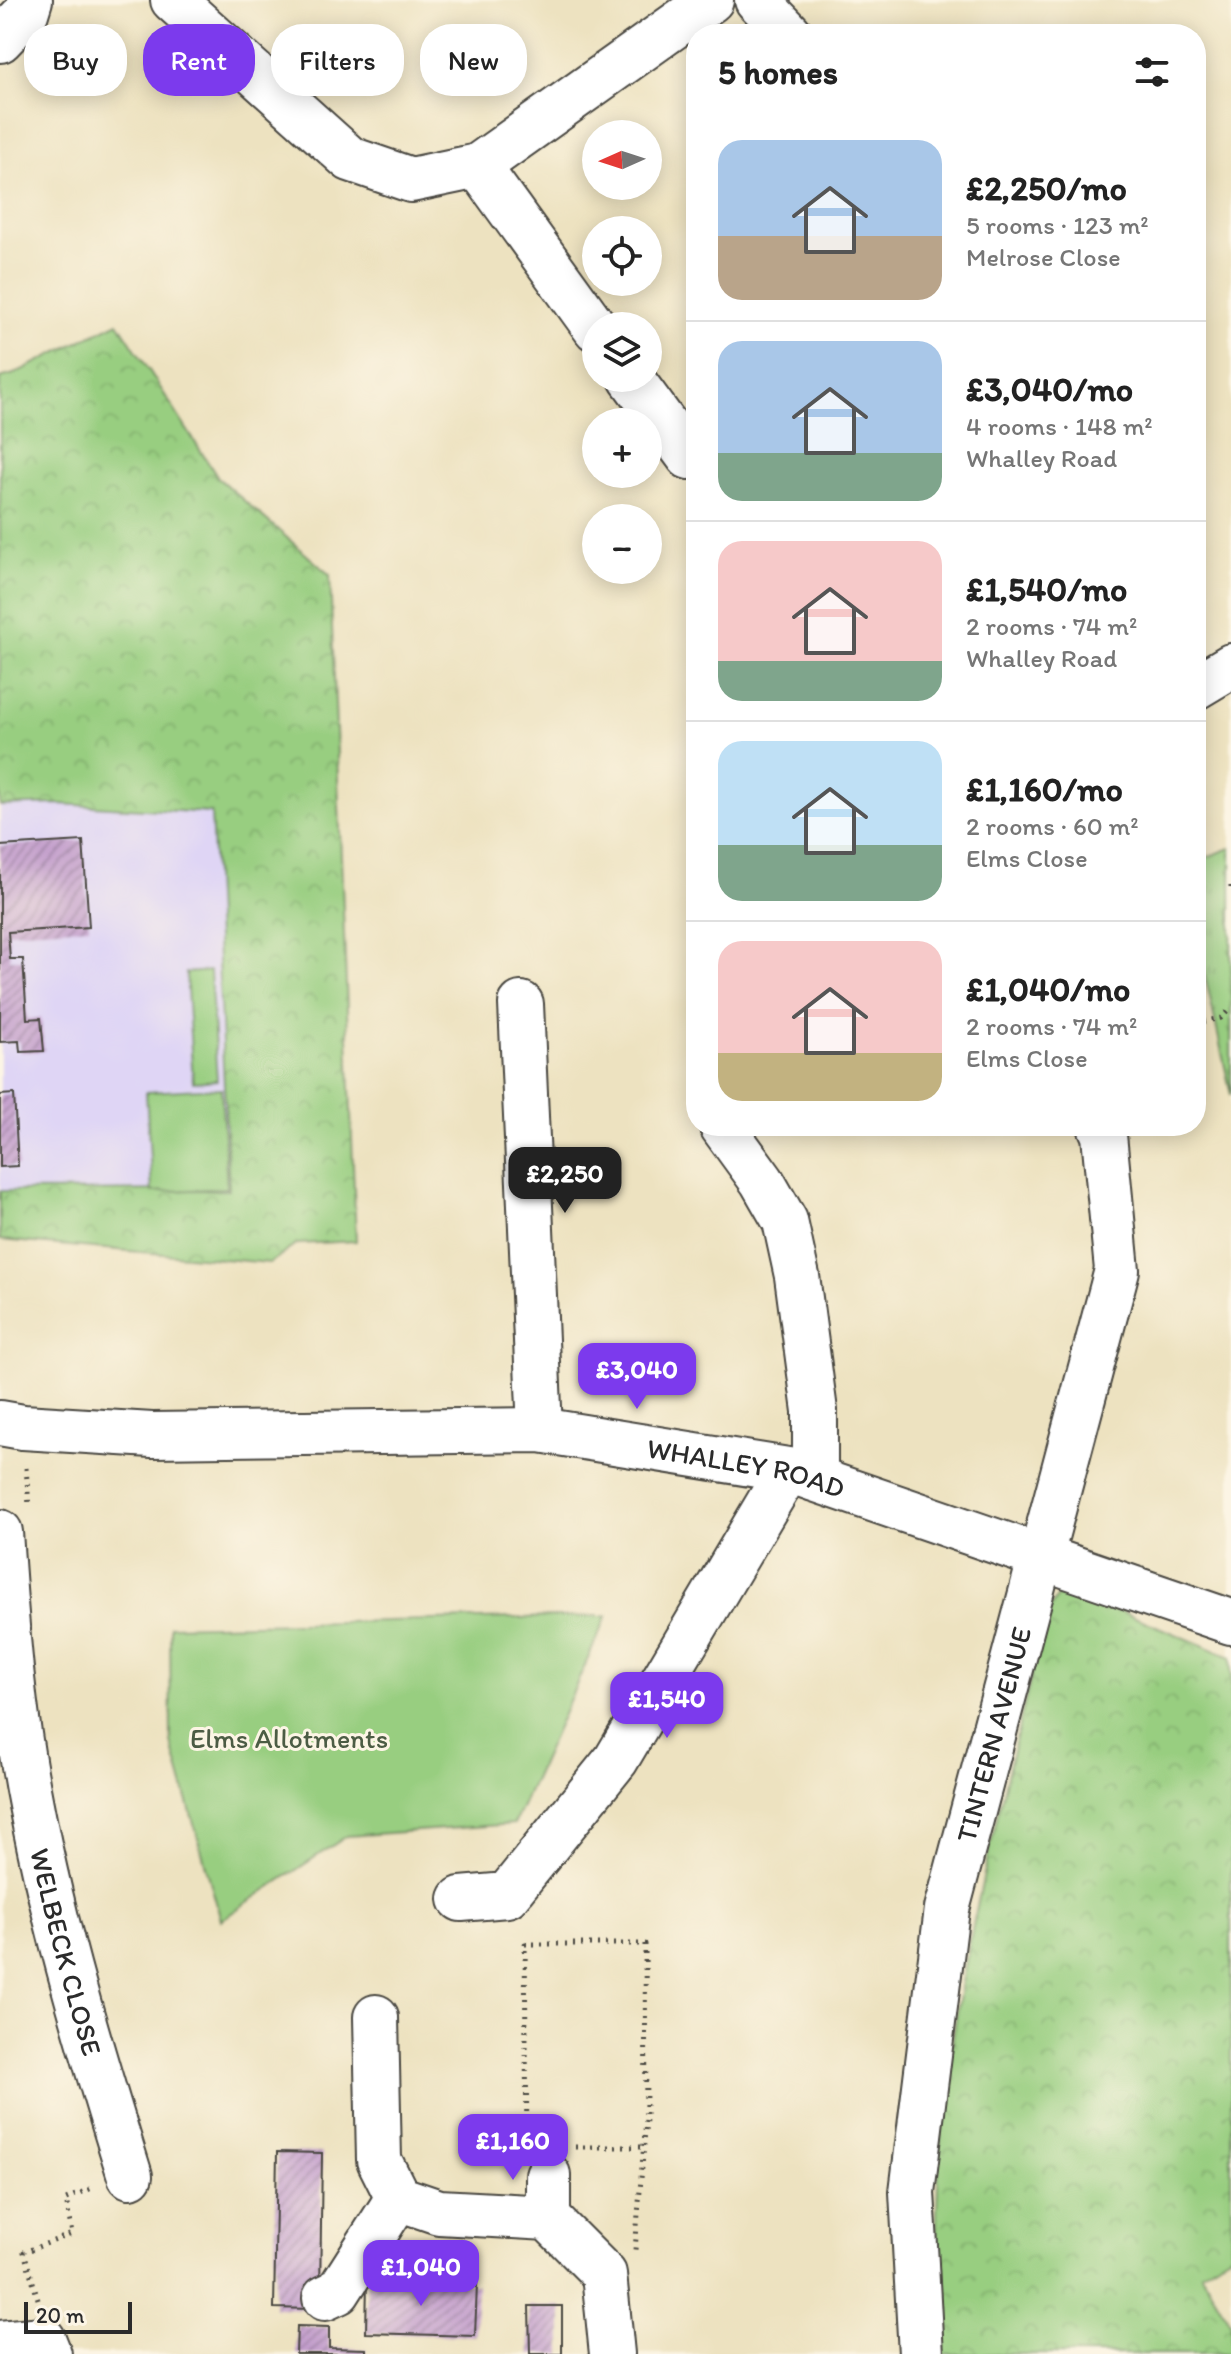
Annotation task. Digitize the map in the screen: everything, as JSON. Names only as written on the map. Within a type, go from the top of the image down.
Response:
[{"type":"street","points":[[0,40],[26,13],[30,0]]},
{"type":"street","points":[[173,0],[350,159],[411,180],[478,166],[711,0]]},
{"type":"street","points":[[757,0],[780,24]]},
{"type":"street","points":[[478,166],[584,312]]},
{"type":"street","points":[[641,392],[686,453]]},
{"type":"street","points":[[1206,681],[1231,666]]},
{"type":"street","points":[[521,1004],[540,1430]]},
{"type":"street","points":[[461,1899],[507,1895],[616,1760],[801,1474],[815,1411],[797,1276],[785,1221],[762,1181],[729,1136]]},
{"type":"street","name":"TINTERN AVENUE","points":[[921,2354],[912,2192],[947,1909],[1117,1270],[1104,1136]]},
{"type":"street","name":"WHALLEY ROAD","points":[[11,1425],[152,1435],[540,1430],[801,1474],[1231,1622]]},
{"type":"street","name":"WELBECK CLOSE","points":[[15,1525],[8,1642],[30,1801],[47,1882],[87,2035],[130,2176]]},
{"type":"street","points":[[376,2017],[379,2160],[398,2198],[439,2212],[548,2218],[604,2274],[612,2354]]},
{"type":"street","points":[[548,2218],[554,2156]]},
{"type":"street","points":[[325,2298],[338,2292],[398,2198]]},
{"type":"street","points":[[0,2343],[46,2347]]},
{"type":"path","points":[[1206,1021],[1221,1018],[1231,1008]]},
{"type":"path","points":[[11,1425],[15,1525]]},
{"type":"path","points":[[634,2257],[644,2147],[645,1944],[525,1944],[527,2146],[554,2156],[644,2147]]},
{"type":"path","points":[[46,2347],[44,2318],[24,2252],[72,2234],[66,2199],[130,2176]]},
{"type":"shaded area","points":[[59,804],[211,813],[229,1190],[0,1191],[0,806]]},
{"type":"green space","points":[[118,322],[218,478],[330,575],[356,1241],[297,1244],[270,1263],[0,1240],[0,1191],[229,1190],[211,813],[59,804],[0,806],[0,378]]},
{"type":"green space","points":[[1231,848],[1231,1095],[1206,979],[1206,857]]},
{"type":"green space","points":[[210,971],[217,1080],[193,1082],[186,973]]},
{"type":"green space","points":[[221,1088],[227,1188],[152,1192],[146,1092]]},
{"type":"green space","points":[[1077,1593],[1231,1657],[1231,2254],[1201,2272],[1231,2324],[1231,2354],[936,2354],[941,2135],[948,2069],[970,1938],[1046,1615],[1059,1594]]},
{"type":"green space","name":"Elms Allotments","points":[[607,1616],[514,1824],[347,1836],[221,1920],[171,1742],[170,1626]]},
{"type":"building","points":[[83,841],[89,927],[8,932],[10,959],[23,959],[27,1019],[41,1018],[44,1051],[20,1052],[19,1041],[0,1042],[0,846]]},
{"type":"building","points":[[14,1094],[18,1166],[0,1167],[0,1095]]},
{"type":"building","points":[[277,2152],[322,2153],[320,2293],[312,2309],[274,2308]]},
{"type":"building","points":[[367,2280],[477,2284],[475,2336],[366,2333]]},
{"type":"building","points":[[529,2306],[562,2306],[562,2354],[530,2354]]},
{"type":"building","points":[[297,2326],[329,2327],[329,2348],[366,2349],[366,2354],[296,2354]]}]
